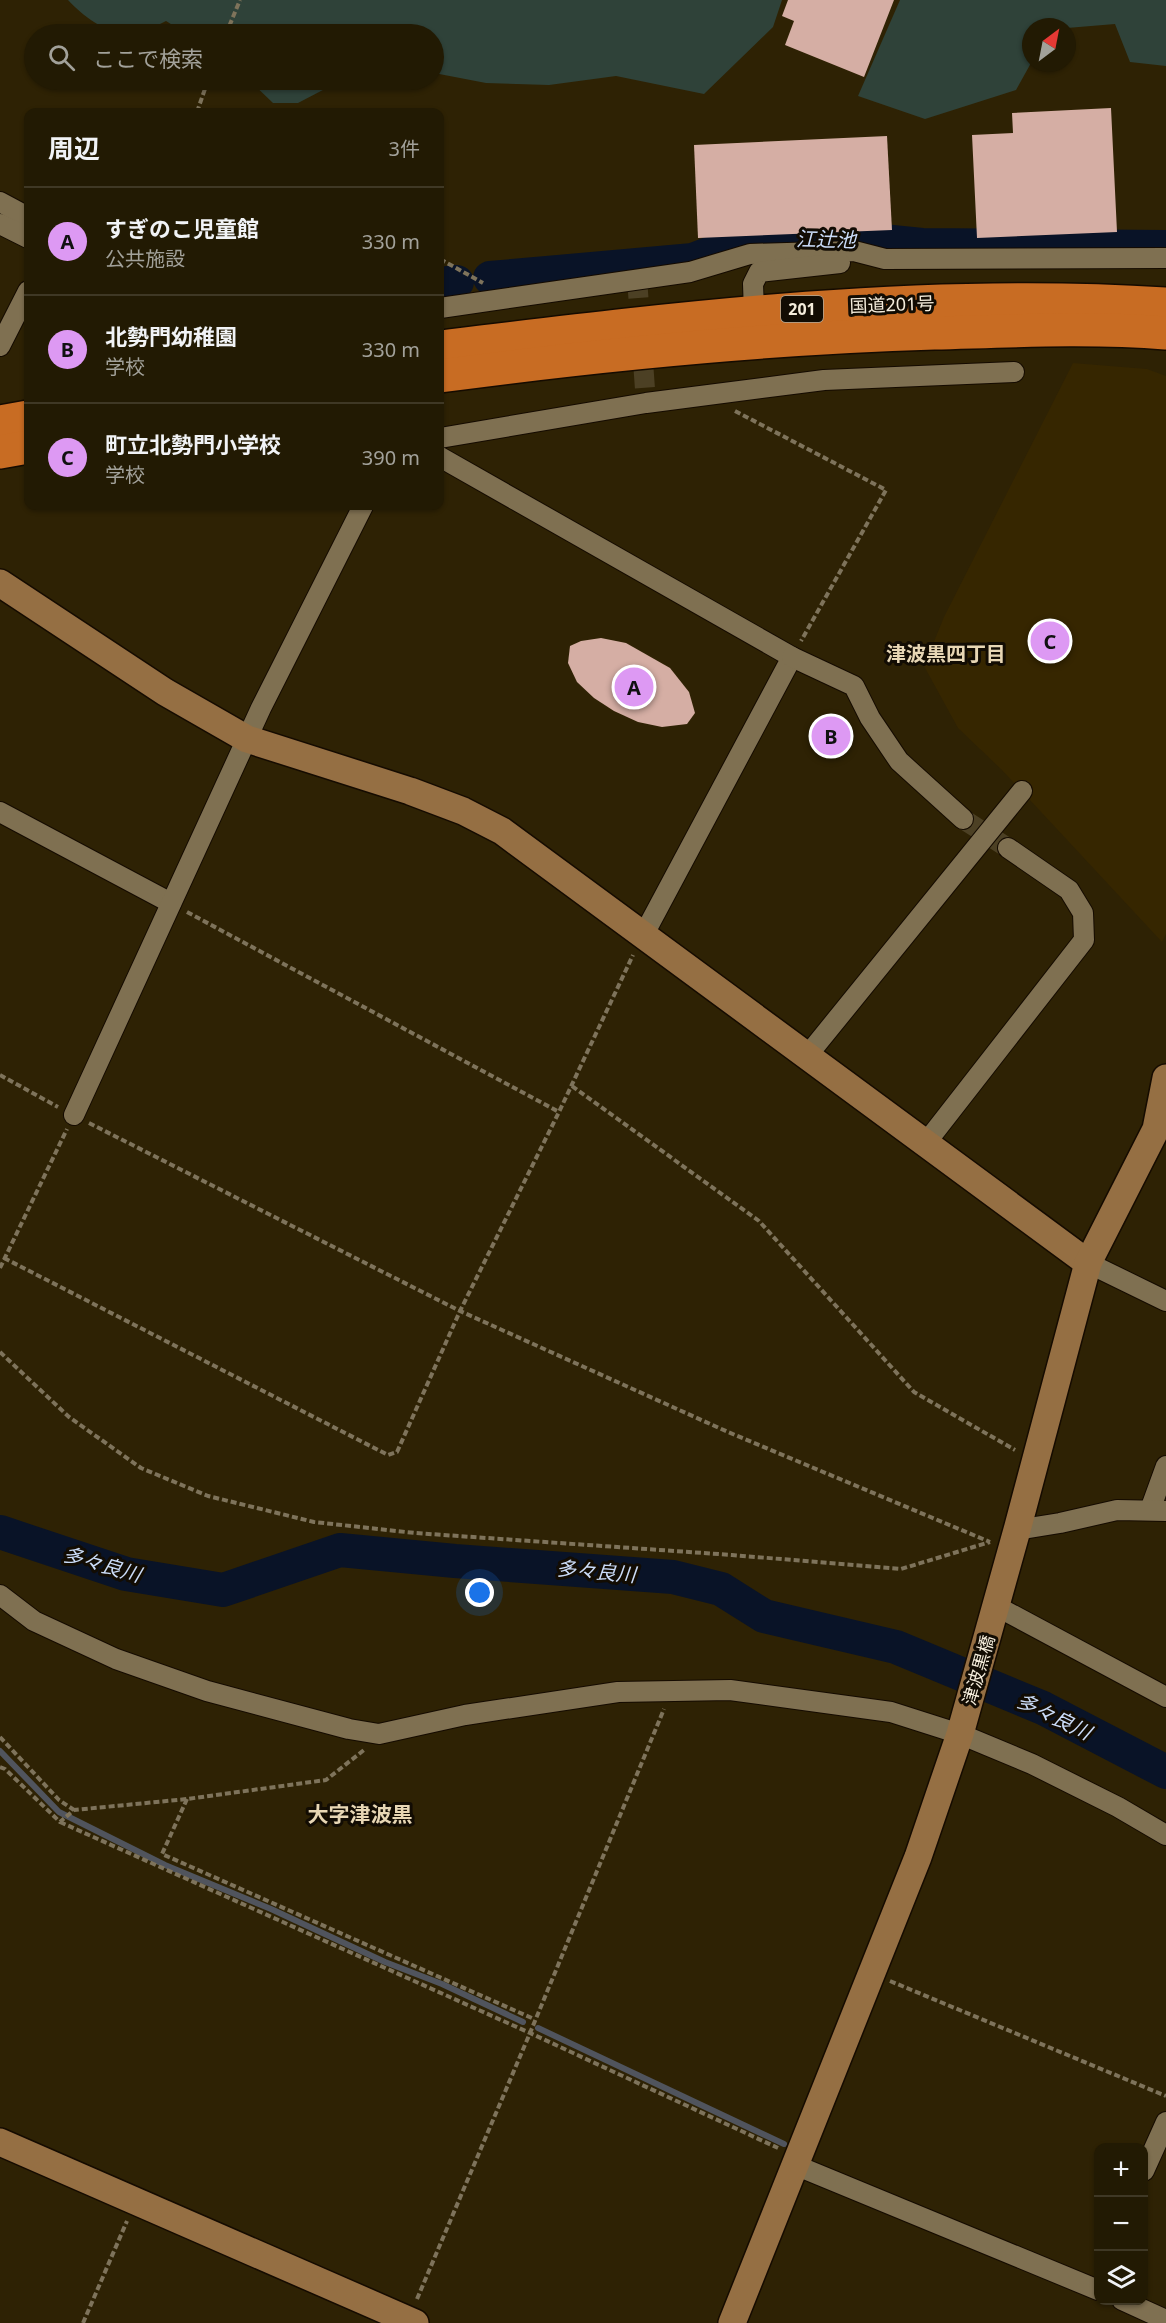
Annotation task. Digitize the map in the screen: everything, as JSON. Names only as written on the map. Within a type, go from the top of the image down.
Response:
[{"type":"highway","name":"国道201号","points":[[444,348],[754,312],[833,306],[987,301],[1166,304]]},
{"type":"highway","name":"国道201号","points":[[444,375],[567,359],[830,337],[1087,330],[1166,333]]},
{"type":"highway","points":[[0,422],[24,418]]},
{"type":"highway","points":[[0,452],[24,448]]},
{"type":"street","points":[[0,202],[24,215]]},
{"type":"street","points":[[0,224],[24,236]]},
{"type":"street","points":[[444,307],[690,272],[750,254],[854,251],[885,259]]},
{"type":"street","points":[[754,312],[753,284],[759,272],[885,259],[1166,258]]},
{"type":"street","points":[[0,346],[24,299]]},
{"type":"street","points":[[444,437],[646,403],[824,380],[1014,372]]},
{"type":"street","points":[[444,459],[792,657],[854,686],[870,718],[899,761],[963,819]]},
{"type":"street","points":[[74,1115],[261,708],[361,510]]},
{"type":"street","points":[[0,584],[165,692],[248,739],[410,790],[463,811],[502,831],[1088,1263],[1166,1301]]},
{"type":"street","points":[[644,936],[792,657]]},
{"type":"street","points":[[807,1056],[1022,791]]},
{"type":"street","points":[[0,812],[171,903]]},
{"type":"street","points":[[925,1144],[1084,940],[1083,913],[1069,890],[1008,848]]},
{"type":"street","name":"津波黒橋","points":[[732,2323],[918,1857],[961,1729],[994,1611],[1006,1540],[1034,1461],[1088,1263],[1156,1129],[1166,1078]]},
{"type":"street","points":[[1006,1540],[1060,1523],[1117,1510],[1158,1511],[1166,1466]]},
{"type":"street","points":[[0,1595],[34,1621],[116,1659],[207,1690],[349,1729],[379,1734],[465,1715],[606,1694],[671,1691],[730,1690],[891,1712],[961,1729],[1118,1807],[1166,1835]]},
{"type":"street","points":[[994,1611],[1166,1698]]},
{"type":"street","points":[[1148,2160],[1166,2121]]},
{"type":"street","points":[[0,2142],[411,2321]]},
{"type":"street","points":[[796,2161],[1094,2282]]},
{"type":"street","points":[[1131,2305],[1166,2320]]},
{"type":"path","points":[[230,24],[240,0]]},
{"type":"path","points":[[198,108],[205,90]]},
{"type":"path","points":[[444,261],[511,298]]},
{"type":"path","points":[[705,395],[886,490],[792,657]]},
{"type":"path","points":[[171,903],[559,1112]]},
{"type":"path","points":[[4,1258],[388,1455],[397,1452],[460,1311],[644,936]]},
{"type":"path","points":[[0,1074],[74,1115],[460,1311],[728,1432],[1006,1540]]},
{"type":"path","points":[[572,1086],[759,1221],[914,1392],[1034,1461]]},
{"type":"path","points":[[0,1268],[74,1115]]},
{"type":"path","points":[[0,1352],[69,1417],[141,1468],[208,1496],[314,1522],[415,1533],[901,1569],[1006,1540]]},
{"type":"path","points":[[411,2321],[671,1691]]},
{"type":"path","points":[[62,1821],[72,1811],[187,1799],[326,1780],[362,1753],[379,1734]]},
{"type":"path","points":[[0,1737],[72,1811]]},
{"type":"path","points":[[0,1767],[62,1821],[530,2033],[796,2161]]},
{"type":"path","points":[[187,1799],[162,1854],[534,2019]]},
{"type":"path","points":[[873,1974],[1166,2096]]},
{"type":"path","points":[[83,2323],[135,2201]]},
{"type":"shaded area","points":[[1073,363],[1147,369],[1166,376],[1166,934],[1162,942],[1001,769],[958,728],[924,666],[944,617]]},
{"type":"green space","points":[[68,0],[782,0],[773,27],[704,94],[616,76],[549,85],[486,83],[444,75],[444,24],[171,24],[166,21],[160,24],[98,24]]},
{"type":"green space","points":[[900,0],[1166,0],[1166,66],[1130,62],[1115,24],[1076,27],[1076,18],[1022,18],[1022,72],[1026,72],[1016,90],[925,119],[858,96]]},
{"type":"green space","points":[[259,90],[323,90],[298,103],[273,103]]},
{"type":"building","points":[[788,0],[894,0],[864,77],[785,45],[794,21],[782,16]]},
{"type":"building","points":[[1111,108],[1117,232],[977,238],[972,135],[1013,133],[1012,113]]},
{"type":"building","points":[[887,136],[892,230],[698,238],[694,145]]},
{"type":"building","points":[[601,638],[626,643],[670,668],[689,692],[695,713],[687,724],[662,727],[638,722],[614,711],[594,698],[577,682],[568,663],[570,646],[581,641]]},
{"type":"waterway","name":"江辻池","points":[[490,278],[693,260],[748,239],[843,237],[922,245],[1166,247]]},
{"type":"waterway","name":"江辻池","points":[[444,284],[457,282]]},
{"type":"waterway","name":"多々良川","points":[[0,1532],[126,1574],[223,1590],[340,1550],[673,1577],[721,1589],[764,1616],[896,1647],[1043,1708],[1166,1772]]},
{"type":"waterway","points":[[0,1751],[59,1812],[165,1865],[271,1909],[523,2022]]},
{"type":"waterway","points":[[538,2028],[784,2144]]},
{"type":"tunnel","points":[[637,278],[646,403]]},
{"type":"tunnel","points":[[963,819],[1008,848]]},
{"type":"place","name":"町立北勢門小学校","points":[[1050,641]]},
{"type":"place","name":"すぎのこ児童館","points":[[634,687]]},
{"type":"place","name":"北勢門幼稚園","points":[[831,736]]},
{"type":"district","name":"津波黒四丁目","points":[[946,653]]},
{"type":"district","name":"大字津波黒","points":[[360,1814]]}]
